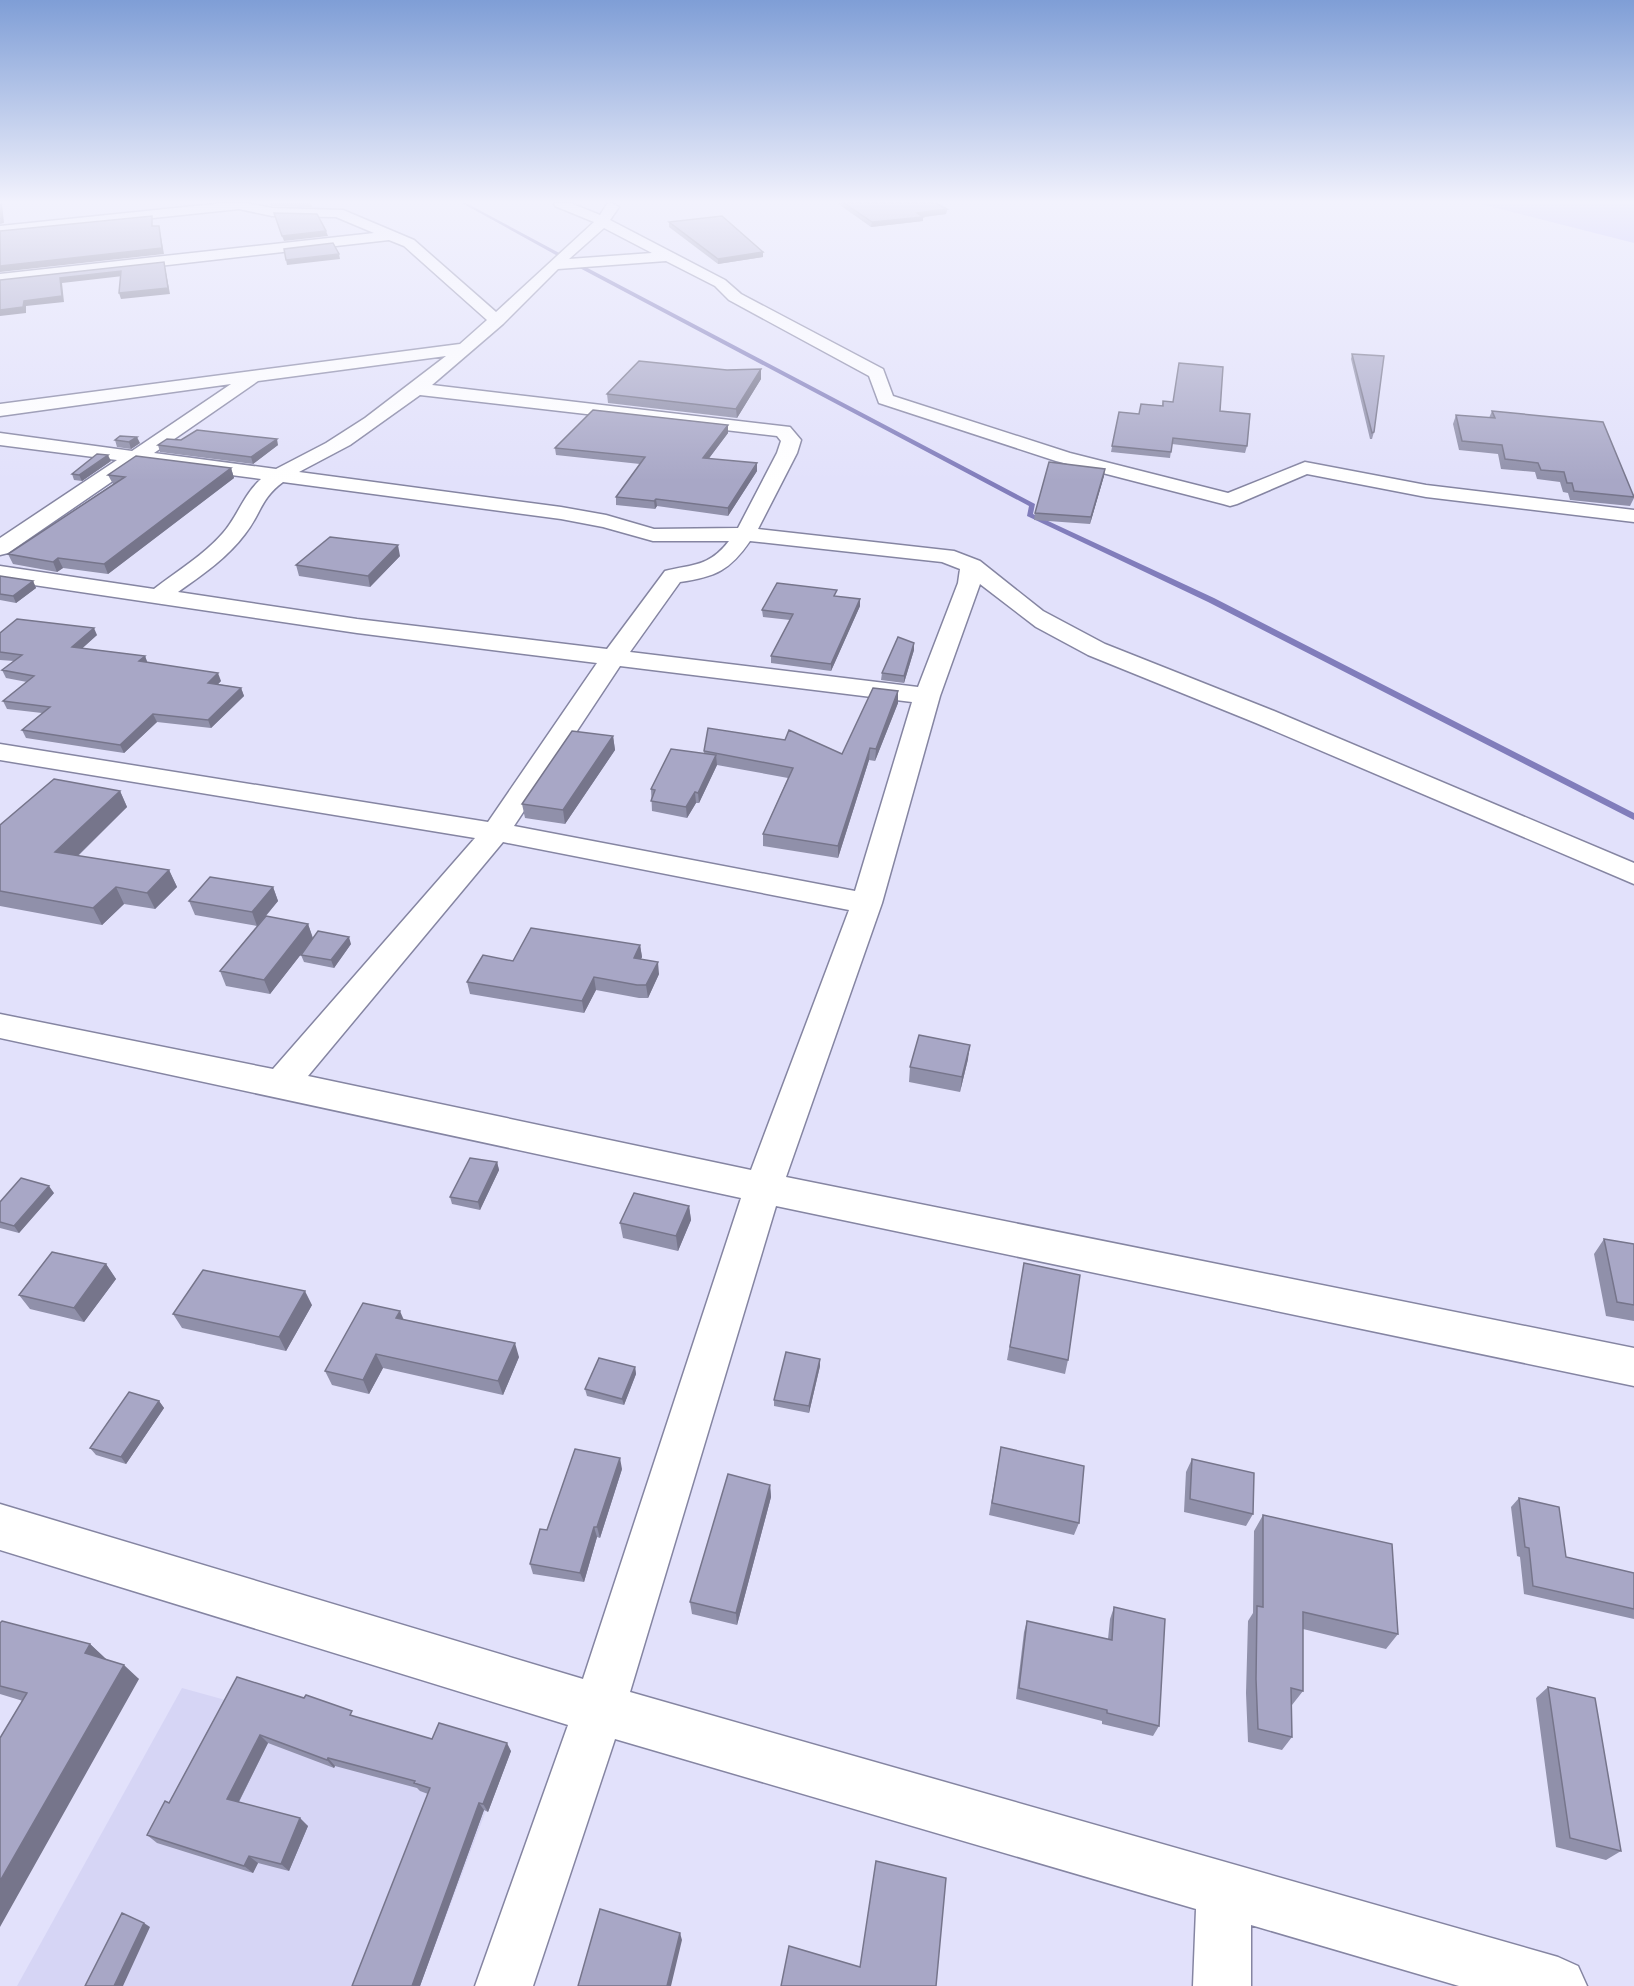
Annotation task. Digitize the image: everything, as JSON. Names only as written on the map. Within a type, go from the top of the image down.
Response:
[{"type":"street","points":[[468,296],[497,321]]},
{"type":"street","points":[[159,596],[221,548],[240,527],[249,505],[261,490],[280,476],[342,442],[417,389],[497,321],[523,296]]},
{"type":"street","points":[[734,296],[877,373],[885,399],[1063,457],[1230,500],[1305,468],[1426,491],[1634,516]]},
{"type":"street","points":[[0,410],[465,348]]},
{"type":"street","points":[[0,548],[257,375]]},
{"type":"street","points":[[281,1084],[496,832],[614,658],[673,576],[711,568],[732,551],[745,534],[787,453],[791,440],[783,431],[417,389]]},
{"type":"street","points":[[0,439],[561,513],[606,521],[653,535],[745,534],[946,556],[972,566],[1020,606],[1045,622],[1094,646],[1634,874]]},
{"type":"street","points":[[504,1986],[599,1709],[762,1188],[867,903],[927,696],[969,583],[972,566]]},
{"type":"street","points":[[0,573],[357,627],[927,696]]},
{"type":"street","points":[[0,752],[496,832],[867,903]]},
{"type":"street","points":[[0,1026],[762,1188],[1634,1366]]},
{"type":"street","points":[[0,1527],[599,1709],[1558,1986]]},
{"type":"street","points":[[1221,1986],[1224,1890]]},
{"type":"shaded area","points":[[182,1688],[499,1776],[420,1986],[17,1986]]},
{"type":"building","points":[[0,296],[62,296],[24,301],[23,307],[0,310]]},
{"type":"building","points":[[1352,354],[1384,356],[1374,432],[1372,433]]},
{"type":"building","points":[[639,361],[727,370],[761,369],[736,409],[607,394]]},
{"type":"building","points":[[1179,363],[1223,367],[1220,411],[1250,414],[1247,446],[1173,438],[1171,452],[1112,446],[1119,412],[1139,414],[1141,404],[1163,406],[1163,401],[1173,402]]},
{"type":"building","points":[[593,410],[728,425],[703,458],[757,463],[728,508],[656,499],[654,501],[616,497],[645,457],[555,448]]},
{"type":"building","points":[[1492,411],[1603,422],[1634,497],[1574,491],[1572,483],[1567,483],[1564,472],[1541,470],[1538,463],[1505,459],[1502,445],[1462,441],[1456,415],[1495,418]]},
{"type":"building","points":[[197,430],[277,439],[251,457],[158,445],[167,439],[181,440]]},
{"type":"building","points":[[120,436],[137,437],[129,442],[115,440]]},
{"type":"building","points":[[97,454],[108,455],[79,475],[72,474]]},
{"type":"building","points":[[136,456],[231,468],[104,564],[58,558],[53,562],[8,554],[125,477],[108,475]]},
{"type":"building","points":[[1049,462],[1105,469],[1091,517],[1035,513]]},
{"type":"building","points":[[330,537],[398,545],[368,576],[296,565]]},
{"type":"building","points":[[0,576],[33,581],[13,596],[0,594]]},
{"type":"building","points":[[777,583],[837,590],[834,596],[860,599],[831,664],[771,656],[793,614],[762,610]]},
{"type":"building","points":[[17,619],[94,628],[72,647],[145,656],[139,661],[218,673],[208,683],[241,688],[208,720],[153,714],[120,745],[22,730],[50,707],[3,701],[34,676],[2,670],[22,655],[0,652],[0,633]]},
{"type":"building","points":[[898,637],[914,643],[904,676],[882,673]]},
{"type":"building","points":[[873,688],[898,691],[876,749],[870,748],[838,846],[763,834],[793,768],[704,751],[708,728],[785,740],[789,730],[842,754]]},
{"type":"building","points":[[572,731],[613,736],[563,810],[522,804]]},
{"type":"building","points":[[671,749],[716,755],[698,793],[695,792],[686,807],[651,801],[655,790],[651,789]]},
{"type":"building","points":[[54,779],[120,791],[55,852],[169,870],[147,893],[116,887],[93,908],[0,891],[0,825]]},
{"type":"building","points":[[210,877],[273,887],[252,912],[189,901]]},
{"type":"building","points":[[266,916],[308,924],[264,980],[220,971]]},
{"type":"building","points":[[531,928],[640,945],[634,958],[658,962],[646,985],[594,977],[582,1001],[467,982],[483,955],[513,961]]},
{"type":"building","points":[[318,931],[349,937],[331,960],[301,955]]},
{"type":"building","points":[[919,1035],[970,1045],[962,1077],[910,1067]]},
{"type":"building","points":[[470,1158],[497,1162],[478,1202],[450,1197]]},
{"type":"building","points":[[21,1178],[49,1186],[14,1226],[0,1222],[0,1202]]},
{"type":"building","points":[[634,1193],[689,1206],[676,1236],[620,1223]]},
{"type":"building","points":[[1604,1239],[1634,1244],[1634,1305],[1617,1302]]},
{"type":"building","points":[[52,1252],[106,1264],[74,1308],[19,1295]]},
{"type":"building","points":[[1024,1263],[1080,1275],[1068,1360],[1010,1347]]},
{"type":"building","points":[[203,1270],[305,1291],[279,1337],[173,1314]]},
{"type":"building","points":[[363,1303],[400,1311],[396,1318],[515,1343],[498,1381],[376,1354],[363,1380],[325,1371]]},
{"type":"building","points":[[786,1352],[820,1359],[809,1406],[774,1400]]},
{"type":"building","points":[[599,1358],[635,1367],[622,1399],[585,1389]]},
{"type":"building","points":[[129,1392],[159,1401],[121,1457],[90,1448]]},
{"type":"building","points":[[1001,1447],[1084,1466],[1079,1523],[992,1503]]},
{"type":"building","points":[[575,1449],[620,1458],[597,1527],[594,1527],[580,1573],[530,1564],[540,1529],[547,1530]]},
{"type":"building","points":[[1192,1459],[1254,1473],[1253,1514],[1190,1499]]},
{"type":"building","points":[[728,1474],[770,1485],[736,1613],[690,1602]]},
{"type":"building","points":[[1519,1498],[1559,1507],[1566,1557],[1634,1573],[1634,1609],[1533,1586],[1529,1548],[1525,1547]]},
{"type":"building","points":[[1263,1515],[1392,1544],[1398,1634],[1303,1612],[1303,1691],[1291,1688],[1292,1737],[1258,1729],[1257,1606],[1263,1607]]},
{"type":"building","points":[[1114,1607],[1165,1619],[1159,1726],[1107,1713],[1107,1710],[1019,1688],[1027,1621],[1112,1640]]},
{"type":"building","points":[[2,1621],[90,1644],[85,1653],[124,1665],[0,1881],[0,1738],[27,1693],[0,1686],[0,1623]]},
{"type":"building","points":[[237,1677],[304,1698],[306,1695],[352,1711],[350,1715],[432,1739],[439,1723],[507,1743],[483,1804],[479,1803],[412,1986],[352,1986],[430,1788],[414,1783],[415,1781],[328,1758],[327,1760],[260,1735],[227,1799],[300,1818],[281,1864],[249,1856],[244,1866],[147,1835],[165,1801],[169,1803]]},
{"type":"building","points":[[1548,1687],[1595,1698],[1621,1851],[1570,1838]]},
{"type":"building","points":[[876,1861],[946,1878],[936,1986],[781,1986],[789,1946],[860,1967]]},
{"type":"building","points":[[600,1909],[680,1933],[667,1986],[578,1986]]},
{"type":"building","points":[[122,1913],[144,1923],[114,1986],[85,1986]]},
{"type":"waterway","points":[[636,296],[1033,505],[1029,515],[1211,600],[1634,817]]}]
